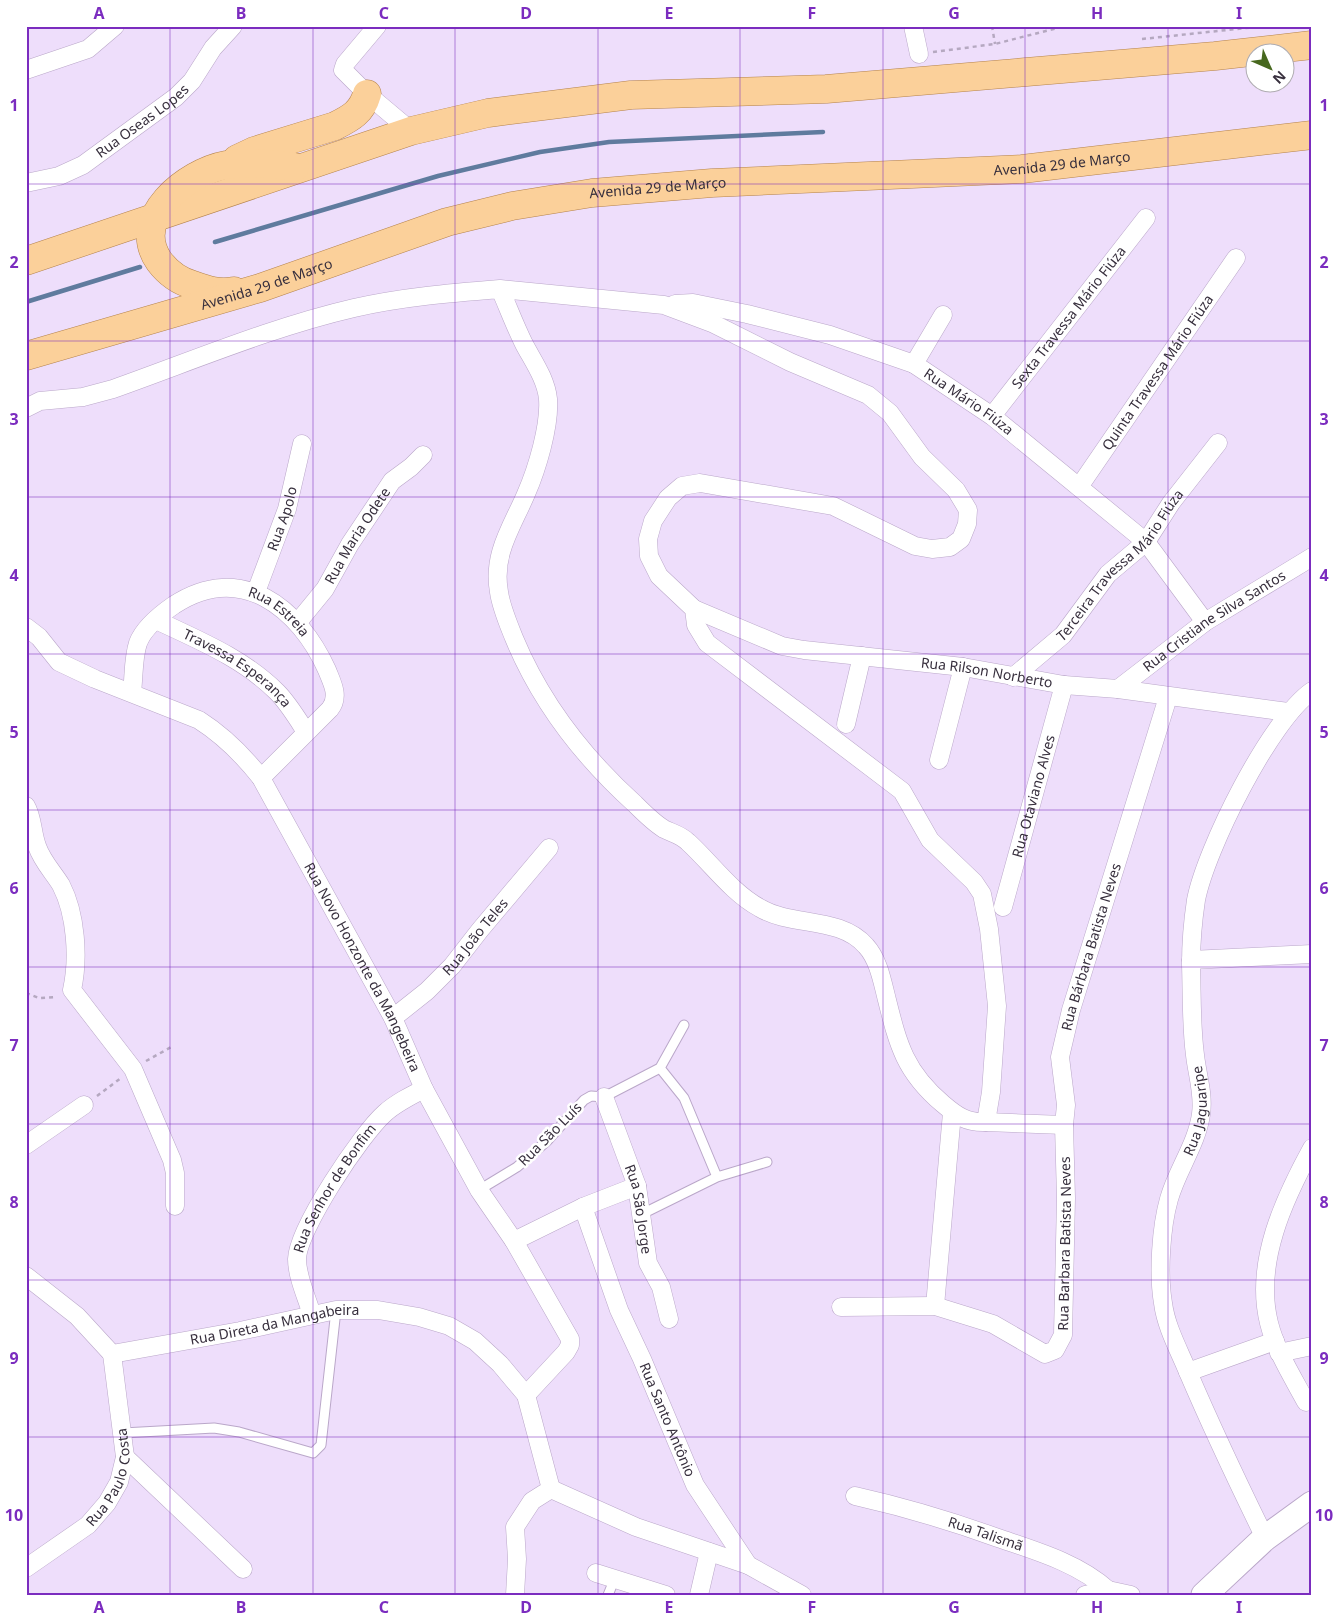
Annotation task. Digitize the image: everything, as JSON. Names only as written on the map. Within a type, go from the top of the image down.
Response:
[{"type":"main road","points":[[1293,42],[1312,35]]},
{"type":"main road","points":[[1296,47],[1312,45]]},
{"type":"main road","points":[[26,261],[307,168],[411,131],[488,113],[631,95],[826,90],[1246,52]]},
{"type":"main road","points":[[260,288],[225,293],[207,290],[183,282],[165,270],[154,254],[150,240],[154,218],[170,197],[192,179],[227,165],[254,151],[347,121],[359,112],[367,94]]},
{"type":"main road","name":"Avenida 29 de Março","points":[[26,356],[260,288],[447,222],[512,206],[592,193],[712,183],[1022,168],[1312,135]]},
{"type":"main road","points":[[227,165],[265,164],[307,168]]},
{"type":"main road","points":[[1204,1595],[1265,1538],[1312,1504]]},
{"type":"street","points":[[26,70],[88,49],[115,26]]},
{"type":"street","name":"Rua Oseas Lopes","points":[[26,183],[59,176],[83,164],[176,97],[192,81],[213,48],[233,26]]},
{"type":"street","points":[[377,26],[343,67],[346,74],[367,94],[411,131]]},
{"type":"street","points":[[913,26],[919,54]]},
{"type":"street","name":"Sexta Travessa Mário Fiúza","points":[[992,416],[1146,218]]},
{"type":"street","name":"Quinta Travessa Mário Fiúza","points":[[1078,487],[1236,258]]},
{"type":"street","points":[[500,289],[545,383],[548,411],[537,464],[526,495],[503,539],[498,576],[499,592],[527,668],[552,713],[571,738],[633,803],[661,827],[685,838],[746,898],[760,908],[777,916],[839,928],[865,945],[882,978],[896,1038],[907,1066],[930,1094],[952,1113],[963,1120],[974,1122],[1064,1125]]},
{"type":"street","points":[[26,408],[40,401],[83,397],[113,389],[292,326],[354,308],[430,295],[500,289],[664,305],[712,323],[790,362],[868,395],[890,413],[922,457],[956,490],[968,510],[966,528],[961,539],[950,548],[932,549],[915,546],[833,506],[700,484],[682,486],[668,498],[653,521],[648,538],[649,556],[659,576],[694,609],[696,625],[707,643],[902,791],[930,840],[974,882],[982,894],[989,929],[997,1006],[991,1092],[986,1122]]},
{"type":"street","name":"Rua Mário Fiúza","points":[[664,305],[693,303],[747,314],[830,335],[914,364],[992,416],[1146,542],[1205,622]]},
{"type":"street","points":[[914,364],[943,315]]},
{"type":"street","name":"Terceira Travessa Mário Fiúza","points":[[1013,677],[1063,635],[1108,574],[1146,542],[1171,503],[1218,443]]},
{"type":"street","name":"Rua Apolo","points":[[256,592],[287,509],[302,444]]},
{"type":"street","name":"Rua Maria Odete","points":[[298,622],[325,589],[350,544],[392,481],[423,455]]},
{"type":"street","name":"Rua Cristiane Silva Santos","points":[[1118,689],[1205,622],[1312,557]]},
{"type":"street","name":"Rua Estreia","points":[[132,692],[138,644],[144,633],[156,620],[178,602],[216,588],[234,587],[256,592],[277,604],[298,622],[311,639],[335,688],[333,704],[261,778]]},
{"type":"street","name":"Rua Rilson Norberto","points":[[694,609],[782,646],[963,667],[1064,685],[1118,689],[1288,712]]},
{"type":"street","name":"Travessa Esperança","points":[[156,620],[230,656],[250,670],[288,704],[306,732]]},
{"type":"street","name":"Rua Novo Honzonte da Mangebeira","points":[[26,627],[39,637],[59,662],[95,679],[199,720],[214,730],[246,759],[261,778],[393,1018],[424,1089],[479,1190],[514,1241],[570,1339],[570,1345],[566,1352],[526,1395]]},
{"type":"street","points":[[846,724],[862,656]]},
{"type":"street","points":[[940,760],[963,667]]},
{"type":"street","name":"Rua Otaviano Alves","points":[[1003,907],[1064,685]]},
{"type":"street","name":"Rua Jaguaripe","points":[[1265,1538],[1188,1372],[1163,1304],[1163,1239],[1169,1199],[1197,1129],[1201,1114],[1202,1100],[1195,1054],[1191,960],[1197,899],[1205,871],[1249,774],[1288,712],[1312,691]]},
{"type":"street","name":"Rua Bárbara Batista Neves","points":[[1064,1125],[1066,1105],[1060,1057],[1071,1010],[1168,697]]},
{"type":"street","points":[[26,806],[36,846],[68,902],[75,943],[72,990],[133,1069],[172,1160],[175,1173],[175,1206]]},
{"type":"street","name":"Rua João Teles","points":[[393,1018],[427,991],[452,966],[549,848]]},
{"type":"street","points":[[1191,960],[1312,954]]},
{"type":"street","name":"Rua Senhor de Bonfim","points":[[312,1315],[297,1260],[303,1238],[323,1200],[369,1130],[385,1113],[403,1100],[424,1089]]},
{"type":"street","name":"Rua São Jorge","points":[[604,1097],[638,1186],[648,1263],[661,1287],[669,1319]]},
{"type":"street","points":[[26,1145],[84,1105]]},
{"type":"street","points":[[935,1306],[952,1113]]},
{"type":"street","name":"Rua Barbara Batista Neves","points":[[841,1307],[935,1306],[993,1324],[1045,1354],[1055,1350],[1060,1344],[1063,1335],[1065,1237],[1064,1125]]},
{"type":"street","points":[[1306,1402],[1277,1347],[1269,1323],[1265,1296],[1269,1255],[1288,1191],[1312,1148]]},
{"type":"street","points":[[514,1241],[583,1207],[638,1186]]},
{"type":"street","name":"Rua Santo Antônio","points":[[583,1207],[619,1310],[642,1359],[695,1485],[748,1565],[783,1591],[802,1595]]},
{"type":"street","points":[[26,1276],[77,1316],[112,1354]]},
{"type":"street","name":"Rua Direta da Mangabeira","points":[[112,1354],[240,1331],[336,1310],[378,1310],[419,1317],[449,1326],[481,1347],[500,1364],[526,1395]]},
{"type":"street","points":[[1188,1372],[1277,1347],[1312,1346]]},
{"type":"street","name":"Rua Paulo Costa","points":[[26,1568],[88,1525],[108,1503],[119,1482],[126,1457],[112,1354]]},
{"type":"street","points":[[526,1395],[551,1489]]},
{"type":"street","points":[[126,1457],[242,1569]]},
{"type":"street","points":[[551,1489],[636,1526],[748,1565]]},
{"type":"street","points":[[515,1595],[517,1559],[515,1527],[532,1501],[551,1489]]},
{"type":"street","name":"Rua Talismã","points":[[855,1496],[904,1507],[1054,1557],[1098,1581],[1108,1590]]},
{"type":"street","points":[[699,1595],[709,1552]]},
{"type":"street","points":[[596,1573],[666,1595]]},
{"type":"street","points":[[1085,1595],[1108,1590],[1131,1595]]},
{"type":"lane","points":[[684,1025],[660,1068],[684,1098],[717,1177]]},
{"type":"lane","name":"Rua São Luís","points":[[479,1190],[517,1167],[547,1141],[584,1100],[591,1096],[604,1097],[660,1068]]},
{"type":"lane","points":[[642,1214],[717,1177],[767,1162]]},
{"type":"lane","points":[[123,1433],[214,1428],[313,1453],[321,1445],[336,1310]]},
{"type":"lane","points":[[608,1595],[615,1578]]},
{"type":"path","points":[[992,26],[995,44]]},
{"type":"path","points":[[919,54],[995,44],[1066,26]]},
{"type":"path","points":[[26,993],[39,998],[53,998],[72,990]]},
{"type":"waterway","points":[[215,242],[438,176],[540,152],[609,142],[823,132]]},
{"type":"waterway","points":[[26,302],[140,267]]}]
